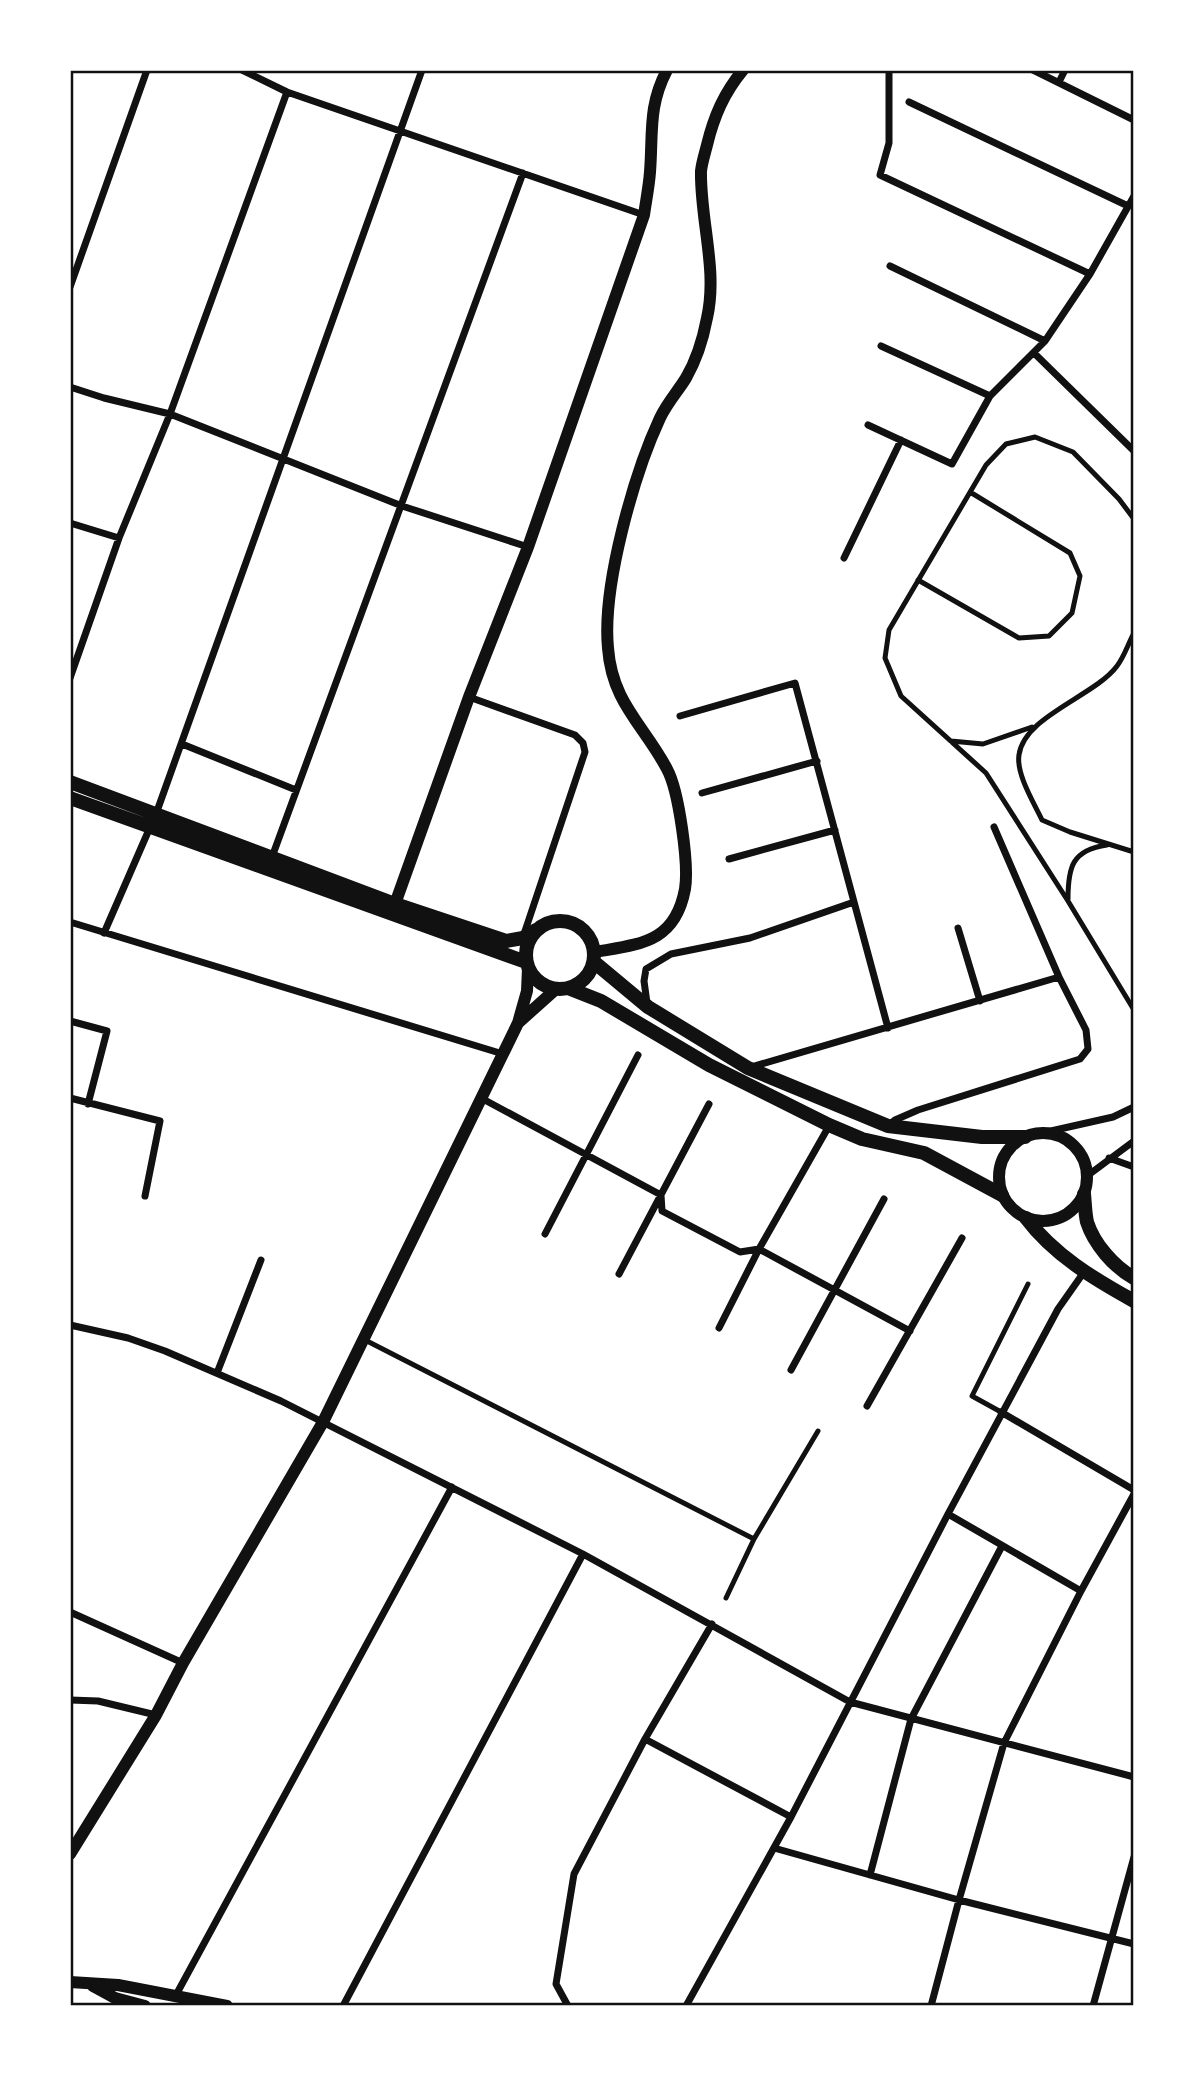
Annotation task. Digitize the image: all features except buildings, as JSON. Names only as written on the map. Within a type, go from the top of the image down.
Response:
[{"type":"main road","points":[[70,782],[395,904],[506,941],[529,934],[547,923],[559,920],[572,922],[583,928],[591,939],[594,957],[589,974],[580,983],[562,988]]},
{"type":"main road","points":[[70,798],[527,965]]},
{"type":"main road","points":[[529,934],[527,965],[535,978],[545,985],[601,1001],[709,1065],[829,1125],[862,1139],[924,1153],[1002,1195]]},
{"type":"main road","points":[[594,957],[648,1007],[748,1068],[888,1126],[982,1137],[1025,1137]]},
{"type":"main road","points":[[1084,1194],[1087,1220],[1096,1242],[1125,1273],[1134,1278]]},
{"type":"main road","points":[[1026,1218],[1042,1239],[1084,1271],[1134,1301]]},
{"type":"street","points":[[70,287],[147,70]]},
{"type":"street","points":[[242,70],[287,92],[645,215]]},
{"type":"street","points":[[104,933],[156,814],[182,744],[422,70]]},
{"type":"street","points":[[395,904],[469,697],[528,547],[645,215],[650,170],[651,118],[654,100],[667,70]]},
{"type":"street","points":[[594,957],[638,945],[664,934],[682,901],[685,886],[679,814],[668,771],[620,698],[610,661],[606,615],[619,548],[637,480],[661,416],[688,375],[702,344],[712,299],[701,169],[717,110],[730,85],[743,70]]},
{"type":"street","points":[[889,70],[889,143],[880,175],[1090,274]]},
{"type":"street","points":[[1033,70],[1134,120]]},
{"type":"street","points":[[1059,82],[1065,70]]},
{"type":"street","points":[[70,678],[119,538],[170,414],[287,92]]},
{"type":"street","points":[[909,102],[1128,206]]},
{"type":"street","points":[[272,857],[523,173]]},
{"type":"street","points":[[868,425],[952,464],[990,396],[1023,360],[1045,341],[1090,274],[1134,196]]},
{"type":"street","points":[[890,266],[1045,341]]},
{"type":"street","points":[[881,346],[990,396]]},
{"type":"street","points":[[1034,353],[1134,450]]},
{"type":"street","points":[[70,387],[170,414],[402,506],[528,547]]},
{"type":"street","points":[[844,558],[901,440]]},
{"type":"street","points":[[70,523],[119,538]]},
{"type":"street","points":[[70,649],[80,652]]},
{"type":"street","points":[[680,716],[795,683],[888,1028]]},
{"type":"street","points":[[469,697],[575,735],[583,743],[585,752],[529,934]]},
{"type":"street","points":[[182,744],[296,790]]},
{"type":"street","points":[[702,793],[817,761]]},
{"type":"street","points":[[888,1126],[918,1110],[1080,1059],[1088,1049],[1086,1030],[1059,977],[994,827]]},
{"type":"street","points":[[729,859],[835,830]]},
{"type":"street","points":[[648,1007],[644,981],[646,969],[671,954],[750,938],[854,902]]},
{"type":"street","points":[[70,922],[503,1054]]},
{"type":"street","points":[[958,929],[980,1001]]},
{"type":"street","points":[[70,1854],[156,1715],[183,1663],[323,1422],[518,1023],[527,991],[527,965]]},
{"type":"street","points":[[748,1068],[1059,977]]},
{"type":"street","points":[[518,1023],[562,988]]},
{"type":"street","points":[[70,1021],[107,1031],[88,1104]]},
{"type":"street","points":[[545,1234],[638,1055]]},
{"type":"street","points":[[70,1098],[160,1121],[145,1196]]},
{"type":"street","points":[[481,1098],[661,1195]]},
{"type":"street","points":[[619,1274],[709,1104]]},
{"type":"street","points":[[1042,1133],[1059,1136],[1074,1145],[1083,1160],[1087,1177],[1084,1194],[1075,1208],[1060,1218],[1044,1221],[1026,1218],[1012,1209],[1002,1195],[998,1178],[1001,1161],[1011,1147],[1025,1137],[1042,1133],[1113,1117],[1134,1107]]},
{"type":"street","points":[[719,1328],[759,1249],[829,1125]]},
{"type":"street","points":[[1087,1177],[1134,1141]]},
{"type":"street","points":[[1109,1158],[1134,1167]]},
{"type":"street","points":[[661,1195],[662,1211],[740,1252],[759,1249],[910,1331]]},
{"type":"street","points":[[791,1370],[884,1199]]},
{"type":"street","points":[[867,1406],[962,1238]]},
{"type":"street","points":[[217,1373],[261,1260]]},
{"type":"street","points":[[686,2006],[791,1817],[1001,1412],[1058,1309],[1084,1271]]},
{"type":"street","points":[[70,1325],[128,1338],[217,1373],[323,1422],[583,1554],[850,1702],[1134,1777]]},
{"type":"street","points":[[931,2006],[958,1900],[1004,1743],[1134,1492],[1001,1412]]},
{"type":"street","points":[[176,1995],[452,1487]]},
{"type":"street","points":[[948,1514],[1082,1591]]},
{"type":"street","points":[[870,1875],[911,1719],[1002,1546]]},
{"type":"street","points":[[343,2006],[583,1554]]},
{"type":"street","points":[[70,1612],[183,1663]]},
{"type":"street","points":[[568,2006],[556,1984],[574,1874],[645,1739],[712,1624]]},
{"type":"street","points":[[70,1700],[98,1702],[156,1715]]},
{"type":"street","points":[[645,1739],[791,1817]]},
{"type":"street","points":[[774,1848],[958,1900],[1134,1944]]},
{"type":"street","points":[[1093,2006],[1134,1857]]},
{"type":"street","points":[[70,1982],[118,1985],[227,2006]]},
{"type":"street","points":[[87,1983],[115,1998],[145,2006]]},
{"type":"lane","points":[[1134,519],[1119,499],[1073,452],[1035,437],[1006,444],[986,465],[889,630],[885,658],[901,696],[986,773],[1069,901],[1134,1010]]},
{"type":"lane","points":[[918,580],[1019,638],[1049,636],[1072,613],[1080,576],[1070,553],[970,492]]},
{"type":"lane","points":[[951,741],[983,744],[1032,727],[1116,668],[1134,633]]},
{"type":"lane","points":[[1032,727],[1019,755],[1023,779],[1042,820],[1134,852]]},
{"type":"lane","points":[[1069,901],[1068,880],[1073,861],[1090,847],[1110,845]]},
{"type":"lane","points":[[1001,1412],[972,1396],[1028,1284]]},
{"type":"lane","points":[[362,1339],[754,1539]]},
{"type":"lane","points":[[726,1598],[754,1539],[818,1431]]}]
